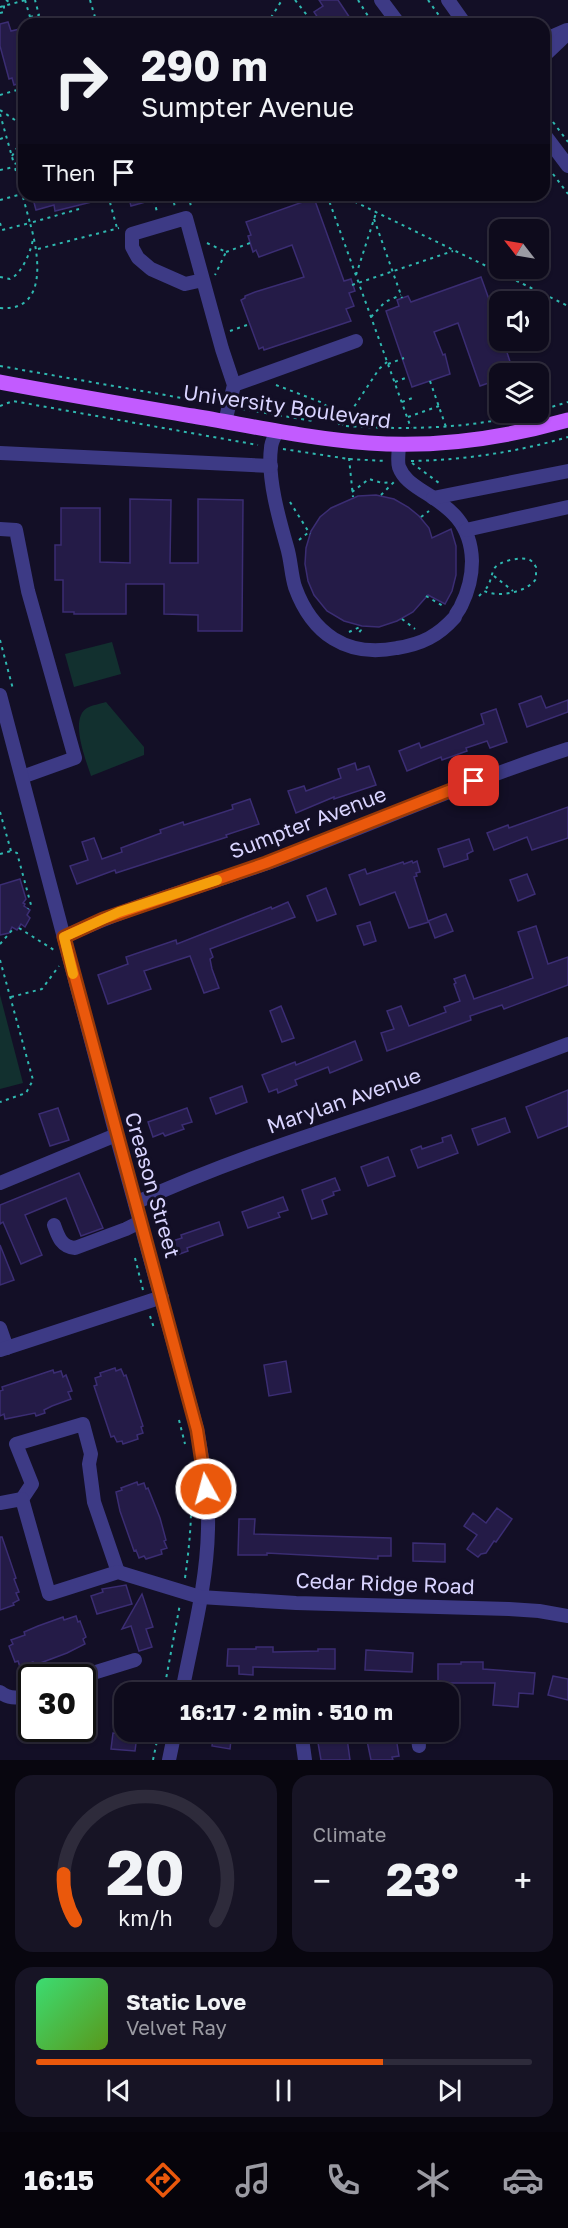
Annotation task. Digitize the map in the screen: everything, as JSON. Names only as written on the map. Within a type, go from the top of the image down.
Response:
[{"type":"main road","name":"University Boulevard","points":[[0,382],[226,414],[277,431],[344,441],[399,444],[476,440],[568,420]]},
{"type":"street","points":[[381,0],[394,18]]},
{"type":"street","points":[[448,0],[461,18]]},
{"type":"street","points":[[550,38],[568,32]]},
{"type":"street","points":[[550,50],[568,32]]},
{"type":"street","points":[[550,142],[568,166]]},
{"type":"street","points":[[208,278],[185,284],[152,269],[138,258],[132,247],[132,234],[186,218],[208,278],[234,385],[226,414]]},
{"type":"street","points":[[234,385],[356,341]]},
{"type":"street","points":[[277,431],[271,447],[271,466],[281,529],[295,585],[304,608],[318,627],[349,647],[366,650],[386,650],[435,637],[455,617],[455,613],[462,605],[471,577],[471,545],[466,530],[458,518],[410,483],[404,476],[399,466],[399,444]]},
{"type":"street","points":[[0,453],[271,466]]},
{"type":"street","points":[[433,498],[568,471]]},
{"type":"street","points":[[466,530],[568,507]]},
{"type":"street","points":[[0,529],[16,530],[28,591],[75,758],[22,777]]},
{"type":"street","name":"Creason Street","points":[[0,695],[2,712],[22,777],[135,1203],[134,1225],[162,1297],[197,1430],[205,1475],[208,1529],[200,1597],[184,1682]]},
{"type":"street","name":"Sumpter Avenue","points":[[64,937],[111,915],[266,863],[474,781],[568,749]]},
{"type":"street","name":"Marylan Avenue","points":[[135,1203],[185,1180],[269,1148],[410,1102],[568,1044]]},
{"type":"street","points":[[0,1183],[116,1136]]},
{"type":"street","points":[[54,1225],[61,1242],[70,1248],[75,1248],[134,1225]]},
{"type":"street","points":[[0,1328],[3,1349],[162,1297]]},
{"type":"street","points":[[0,1503],[22,1499],[32,1484],[16,1444],[83,1424],[91,1454],[89,1464],[94,1502],[118,1572],[49,1594],[22,1499]]},
{"type":"street","name":"Cedar Ridge Road","points":[[118,1572],[200,1597],[296,1603],[508,1609],[568,1616]]},
{"type":"street","points":[[96,1672],[135,1660]]},
{"type":"street","points":[[0,1692],[7,1697],[18,1698]]},
{"type":"street","points":[[169,1760],[173,1742]]},
{"type":"street","points":[[303,1742],[305,1760]]},
{"type":"street","points":[[418,1742],[419,1746]]},
{"type":"path","points":[[6,0],[12,4]]},
{"type":"path","points":[[0,7],[26,0],[30,17],[39,15],[35,0]]},
{"type":"path","points":[[90,0],[95,18]]},
{"type":"path","points":[[271,18],[282,0]]},
{"type":"path","points":[[295,0],[309,18]]},
{"type":"path","points":[[358,0],[369,18]]},
{"type":"path","points":[[428,0],[441,18]]},
{"type":"path","points":[[0,13],[4,12],[4,5]]},
{"type":"path","points":[[0,95],[18,90]]},
{"type":"path","points":[[0,112],[18,122]]},
{"type":"path","points":[[0,112],[18,180]]},
{"type":"path","points":[[550,118],[568,142]]},
{"type":"path","points":[[0,139],[6,138]]},
{"type":"path","points":[[12,156],[18,146]]},
{"type":"path","points":[[0,170],[18,163]]},
{"type":"path","points":[[550,170],[568,194]]},
{"type":"path","points":[[0,200],[18,195]]},
{"type":"path","points":[[0,308],[15,307],[30,296],[38,276],[37,250],[24,201]]},
{"type":"path","points":[[110,201],[117,228]]},
{"type":"path","points":[[154,201],[159,218]]},
{"type":"path","points":[[173,201],[176,213]]},
{"type":"path","points":[[190,201],[192,209]]},
{"type":"path","points":[[329,201],[411,428]]},
{"type":"path","points":[[353,201],[568,306]]},
{"type":"path","points":[[0,223],[1,230],[79,209]]},
{"type":"path","points":[[356,275],[376,213]]},
{"type":"path","points":[[371,317],[388,299],[401,296],[374,219]]},
{"type":"path","points":[[37,250],[128,226]]},
{"type":"path","points":[[0,277],[10,279],[17,275],[30,251],[34,236]]},
{"type":"path","points":[[200,240],[226,252]]},
{"type":"path","points":[[208,278],[226,252],[250,243]]},
{"type":"path","points":[[352,285],[453,251]]},
{"type":"path","points":[[222,333],[250,324]]},
{"type":"path","points":[[341,425],[379,369],[388,362],[404,358]]},
{"type":"path","points":[[0,366],[226,414],[317,422]]},
{"type":"path","points":[[395,381],[408,376]]},
{"type":"path","points":[[256,378],[324,403],[341,425]]},
{"type":"path","points":[[430,381],[446,427]]},
{"type":"path","points":[[402,402],[415,397]]},
{"type":"path","points":[[0,406],[13,401],[349,459],[353,497]]},
{"type":"path","points":[[549,408],[568,402]]},
{"type":"path","points":[[407,417],[439,406]]},
{"type":"path","points":[[333,424],[411,428],[446,427],[489,421]]},
{"type":"path","points":[[410,461],[439,483]]},
{"type":"path","points":[[352,492],[369,478],[382,483],[397,481],[381,495]]},
{"type":"path","points":[[285,495],[310,534]]},
{"type":"path","points":[[475,602],[484,591],[490,584],[496,566],[524,558],[532,562],[537,570],[535,581],[527,587],[497,595],[484,591]]},
{"type":"path","points":[[493,575],[513,591]]},
{"type":"path","points":[[426,596],[455,613]]},
{"type":"path","points":[[0,812],[10,851]]},
{"type":"path","points":[[0,854],[10,851],[17,853],[31,905],[28,909]]},
{"type":"path","points":[[0,944],[16,928],[56,952]]},
{"type":"path","points":[[0,960],[33,1080],[26,1093],[0,1102]]},
{"type":"path","points":[[11,997],[42,989],[60,965]]},
{"type":"path","points":[[134,1225],[146,1302],[155,1332]]},
{"type":"path","points":[[179,1419],[186,1448]]},
{"type":"path","points":[[165,1682],[191,1538],[192,1498],[189,1468]]},
{"type":"path","points":[[153,1760],[157,1742]]},
{"type":"green space","points":[[112,642],[121,674],[74,687],[65,654]]},
{"type":"green space","points":[[106,702],[144,747],[144,755],[91,776],[80,740],[79,721],[87,708]]},
{"type":"green space","points":[[0,995],[23,1083],[0,1089]]},
{"type":"building","points":[[319,0],[338,0],[350,18],[318,18],[314,12],[323,6]]},
{"type":"building","points":[[8,22],[11,31],[18,29],[18,84],[14,85],[12,78],[9,79],[0,46],[0,24]]},
{"type":"building","points":[[34,201],[96,201],[55,211],[54,205],[36,210]]},
{"type":"building","points":[[130,201],[149,201],[131,206]]},
{"type":"building","points":[[306,201],[315,201],[344,281],[351,279],[355,291],[349,293],[354,306],[346,309],[351,321],[264,350],[263,347],[259,349],[241,300],[255,292],[304,277],[292,245],[259,257],[256,250],[253,252],[248,236],[251,235],[246,222]]},
{"type":"building","points":[[481,277],[489,299],[489,351],[507,351],[510,363],[489,363],[489,383],[480,386],[458,323],[434,332],[443,355],[445,354],[450,374],[412,387],[386,311],[399,306],[397,300],[408,296],[411,302]]},
{"type":"building","points":[[376,495],[394,499],[408,507],[429,528],[432,538],[451,529],[456,546],[456,575],[452,591],[445,604],[428,595],[413,612],[379,627],[362,626],[344,621],[327,611],[314,595],[308,581],[305,564],[306,548],[311,531],[320,517],[331,508],[358,496]]},
{"type":"building","points":[[130,499],[171,500],[170,563],[198,563],[198,499],[243,500],[242,631],[198,631],[198,615],[164,614],[164,584],[126,584],[126,614],[63,612],[63,580],[55,580],[55,545],[61,545],[61,508],[100,508],[100,562],[130,563]]},
{"type":"building","points":[[541,696],[546,708],[568,700],[568,712],[527,727],[519,704]]},
{"type":"building","points":[[496,709],[507,742],[490,748],[487,741],[466,748],[467,751],[442,760],[441,757],[407,771],[399,751],[419,743],[421,748],[484,724],[481,714]]},
{"type":"building","points":[[355,763],[357,770],[369,766],[376,785],[334,799],[334,797],[296,813],[288,791],[304,786],[306,791],[341,778],[338,769]]},
{"type":"building","points":[[250,799],[259,824],[226,835],[227,837],[116,873],[115,870],[77,884],[70,866],[88,860],[82,842],[94,838],[102,859],[122,852],[121,848],[161,833],[160,830],[183,822],[184,825],[233,809],[232,805]]},
{"type":"building","points":[[568,807],[568,838],[532,850],[527,837],[494,850],[487,833],[508,825],[509,828]]},
{"type":"building","points":[[469,839],[473,851],[467,854],[468,859],[444,867],[438,849]]},
{"type":"building","points":[[412,861],[413,863],[417,861],[420,872],[414,877],[428,921],[446,914],[453,931],[435,938],[429,922],[409,928],[395,892],[360,905],[349,875],[365,869],[367,874]]},
{"type":"building","points":[[527,874],[535,894],[518,901],[510,880]]},
{"type":"building","points":[[20,879],[26,899],[23,903],[30,910],[27,915],[30,918],[25,927],[21,924],[17,930],[12,927],[9,933],[0,935],[0,885]]},
{"type":"building","points":[[326,888],[336,914],[317,921],[307,896]]},
{"type":"building","points":[[288,902],[295,917],[210,949],[213,957],[210,959],[212,969],[219,988],[204,993],[190,956],[144,971],[151,989],[108,1004],[98,975],[128,964],[126,957],[176,940],[177,944]]},
{"type":"building","points":[[370,922],[376,941],[364,945],[357,926]]},
{"type":"building","points":[[536,926],[548,964],[568,957],[568,985],[504,1009],[502,1005],[470,1016],[471,1020],[387,1051],[381,1033],[394,1029],[387,1011],[401,1006],[409,1026],[446,1012],[444,1007],[460,1001],[454,979],[465,975],[474,999],[533,978],[518,932]]},
{"type":"building","points":[[281,1006],[294,1038],[282,1042],[270,1011]]},
{"type":"building","points":[[355,1041],[362,1060],[330,1073],[328,1067],[295,1080],[297,1085],[278,1093],[277,1089],[269,1092],[262,1075],[295,1062],[296,1065]]},
{"type":"building","points":[[242,1086],[247,1102],[216,1114],[210,1098]]},
{"type":"building","points":[[568,1090],[568,1126],[538,1138],[526,1107]]},
{"type":"building","points":[[58,1108],[69,1140],[50,1146],[39,1114]]},
{"type":"building","points":[[187,1108],[192,1122],[182,1125],[184,1129],[165,1136],[163,1133],[153,1137],[148,1122]]},
{"type":"building","points":[[505,1118],[510,1132],[478,1145],[472,1129]]},
{"type":"building","points":[[451,1135],[458,1153],[418,1168],[411,1150],[443,1142],[442,1138]]},
{"type":"building","points":[[388,1157],[395,1176],[368,1186],[361,1167]]},
{"type":"building","points":[[79,1173],[103,1228],[81,1236],[66,1198],[25,1215],[42,1255],[21,1264],[3,1222],[0,1224],[0,1205]]},
{"type":"building","points":[[335,1178],[340,1190],[322,1200],[327,1214],[312,1219],[302,1190]]},
{"type":"building","points":[[283,1197],[288,1210],[278,1213],[280,1217],[248,1228],[242,1212]]},
{"type":"building","points":[[219,1222],[223,1235],[187,1248],[188,1251],[174,1256],[169,1242],[182,1238],[181,1235]]},
{"type":"building","points":[[0,1245],[14,1280],[0,1285]]},
{"type":"building","points":[[286,1361],[291,1392],[269,1396],[264,1365]]},
{"type":"building","points":[[115,1368],[116,1371],[121,1369],[124,1376],[126,1375],[143,1426],[141,1427],[143,1433],[137,1435],[138,1439],[123,1444],[122,1441],[117,1442],[114,1436],[111,1437],[94,1386],[97,1385],[95,1378],[101,1376],[100,1373]]},
{"type":"building","points":[[53,1370],[54,1373],[61,1371],[63,1377],[66,1375],[72,1391],[68,1392],[71,1399],[52,1406],[44,1410],[45,1413],[36,1416],[35,1413],[5,1419],[4,1414],[0,1416],[2,1387]]},
{"type":"building","points":[[137,1482],[138,1485],[144,1483],[146,1489],[148,1488],[160,1518],[167,1548],[161,1550],[162,1554],[146,1559],[144,1556],[139,1558],[136,1550],[134,1551],[116,1492]]},
{"type":"building","points":[[497,1508],[512,1519],[496,1542],[494,1541],[486,1553],[478,1557],[467,1549],[477,1535],[464,1526],[473,1513],[486,1523]]},
{"type":"building","points":[[239,1519],[255,1519],[254,1534],[391,1538],[391,1556],[378,1556],[378,1559],[267,1553],[267,1555],[238,1555]]},
{"type":"building","points":[[0,1537],[2,1537],[16,1578],[14,1579],[19,1592],[16,1593],[19,1600],[13,1603],[14,1605],[0,1610]]},
{"type":"building","points":[[413,1543],[445,1544],[445,1562],[413,1561]]},
{"type":"building","points":[[126,1585],[132,1604],[97,1614],[91,1596],[103,1592],[102,1589]]},
{"type":"building","points":[[142,1594],[153,1627],[146,1629],[152,1647],[139,1651],[131,1626],[122,1629]]},
{"type":"building","points":[[76,1616],[86,1637],[83,1639],[85,1644],[38,1664],[15,1662],[9,1646],[13,1644],[11,1640],[25,1635],[24,1632],[38,1626],[63,1617],[64,1620]]},
{"type":"building","points":[[256,1647],[273,1647],[273,1652],[335,1649],[335,1669],[253,1667],[253,1675],[239,1674],[239,1666],[227,1666],[228,1649],[256,1649]]},
{"type":"building","points":[[366,1650],[413,1653],[412,1672],[365,1670]]},
{"type":"building","points":[[461,1662],[483,1662],[483,1669],[535,1673],[533,1694],[519,1693],[518,1707],[493,1705],[495,1683],[438,1682],[438,1664],[461,1664]]},
{"type":"building","points":[[553,1676],[568,1679],[568,1700],[548,1695]]},
{"type":"building","points":[[113,1733],[114,1742],[136,1742],[135,1751],[111,1749]]},
{"type":"building","points":[[213,1742],[231,1742],[230,1749],[212,1746]]},
{"type":"building","points":[[348,1742],[350,1760],[321,1760],[318,1743]]},
{"type":"building","points":[[367,1742],[397,1742],[399,1756],[392,1757],[393,1760],[371,1760]]},
{"type":"slow traffic","points":[[73,974],[64,937],[119,912],[217,880]]},
{"type":"route","points":[[206,1489],[197,1430],[64,937],[119,912],[266,863],[474,781]]}]
